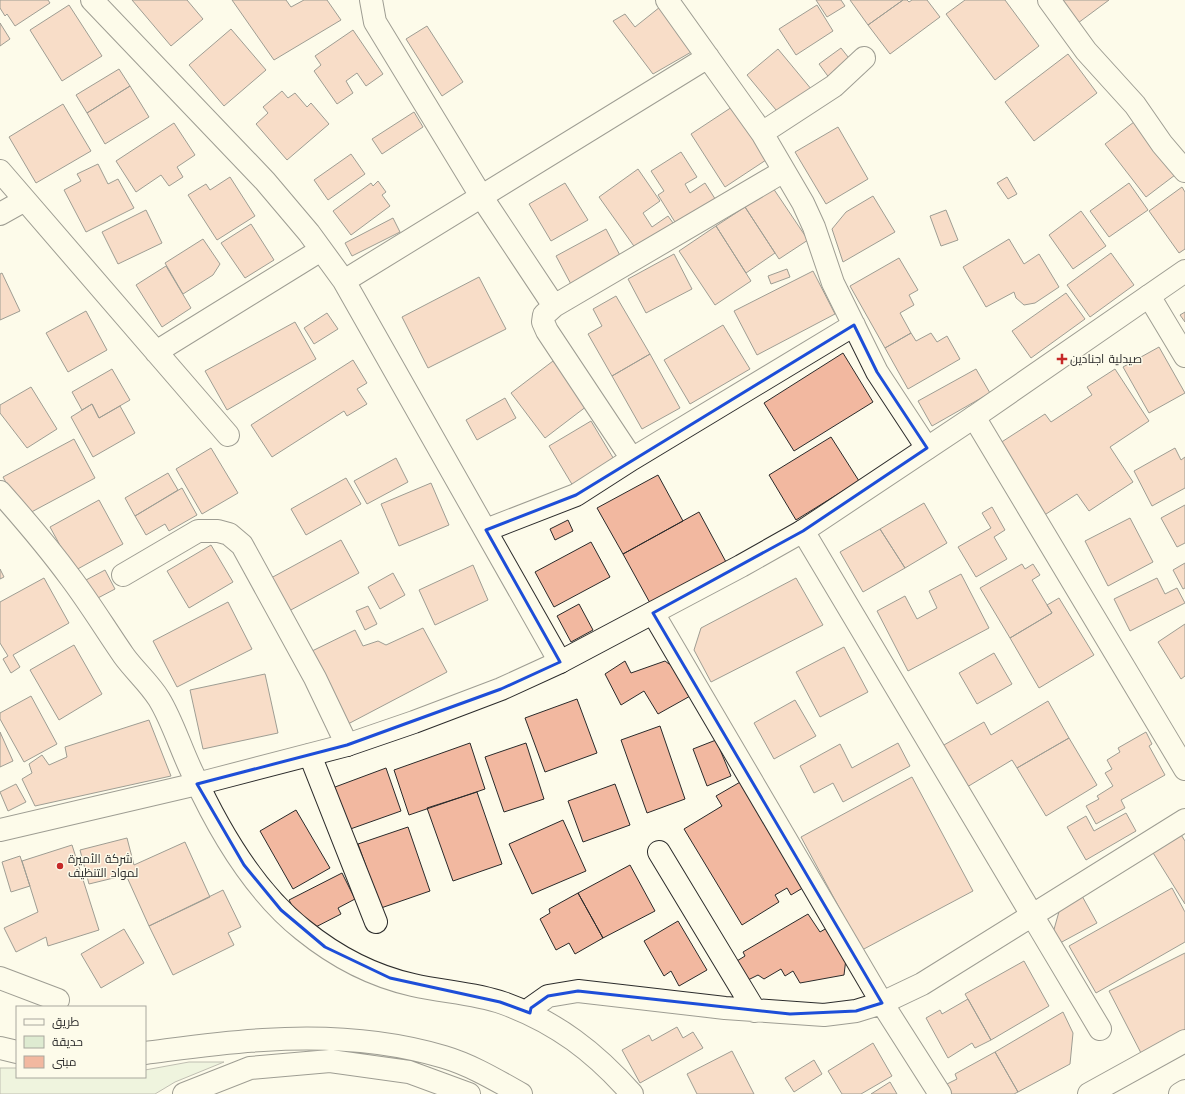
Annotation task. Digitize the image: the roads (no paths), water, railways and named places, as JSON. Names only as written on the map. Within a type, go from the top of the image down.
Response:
[{"type":"main road","points":[[92,0],[265,181],[309,233],[344,281],[560,662]]},
{"type":"main road","points":[[371,0],[375,22],[482,196],[554,306]]},
{"type":"main road","points":[[668,0],[762,133],[806,209],[814,227],[833,283],[877,372],[927,448]]},
{"type":"main road","points":[[1049,0],[1086,51],[1135,105],[1162,144],[1185,171]]},
{"type":"main road","points":[[344,281],[708,57]]},
{"type":"main road","points":[[762,133],[834,86],[864,58]]},
{"type":"main road","points":[[0,171],[228,435]]},
{"type":"main road","points":[[632,459],[547,331],[543,322],[544,315],[554,306],[784,171]]},
{"type":"main road","points":[[0,214],[25,200]]},
{"type":"main road","points":[[156,352],[321,250]]},
{"type":"main road","points":[[0,830],[197,784],[347,745],[414,722],[501,689],[560,662],[803,531],[974,417],[1185,271]]},
{"type":"main road","points":[[1150,296],[1185,356]]},
{"type":"main road","points":[[486,530],[576,495],[632,459],[854,325]]},
{"type":"main road","points":[[974,417],[1185,769]]},
{"type":"main road","points":[[0,492],[62,566],[126,659],[145,679],[160,700],[197,784],[228,841],[261,889],[281,910],[325,947],[362,967],[413,985],[494,1001],[530,1013],[556,1027],[578,1042],[617,1076],[632,1094]]},
{"type":"main road","points":[[123,575],[198,531],[218,531],[229,534],[242,545],[315,678],[347,745]]},
{"type":"main road","points":[[803,531],[1100,1029]]},
{"type":"main road","points":[[653,613],[882,1003],[940,1094]]},
{"type":"main road","points":[[310,755],[376,922]]},
{"type":"main road","points":[[530,1013],[531,1008],[548,996],[578,991],[755,1011],[824,1015],[856,1011],[882,1003],[922,984],[1185,820]]},
{"type":"main road","points":[[659,852],[755,1011]]},
{"type":"main road","points":[[0,978],[58,1000]]},
{"type":"main road","points":[[146,1053],[263,1040],[346,1040],[408,1048],[445,1057],[486,1074],[521,1094]]},
{"type":"main road","points":[[1089,1094],[1185,1041]]},
{"type":"main road","points":[[0,1048],[16,1052]]},
{"type":"main road","points":[[184,1094],[250,1068],[330,1061],[409,1072],[469,1094]]},
{"type":"main road","points":[[1180,1094],[1185,1091]]},
{"type":"place","name":"صيدلية اجنادين","points":[[1062,359]]},
{"type":"place","name":"شركة الأميرة لمواد التنظيف","points":[[60,866]]}]
